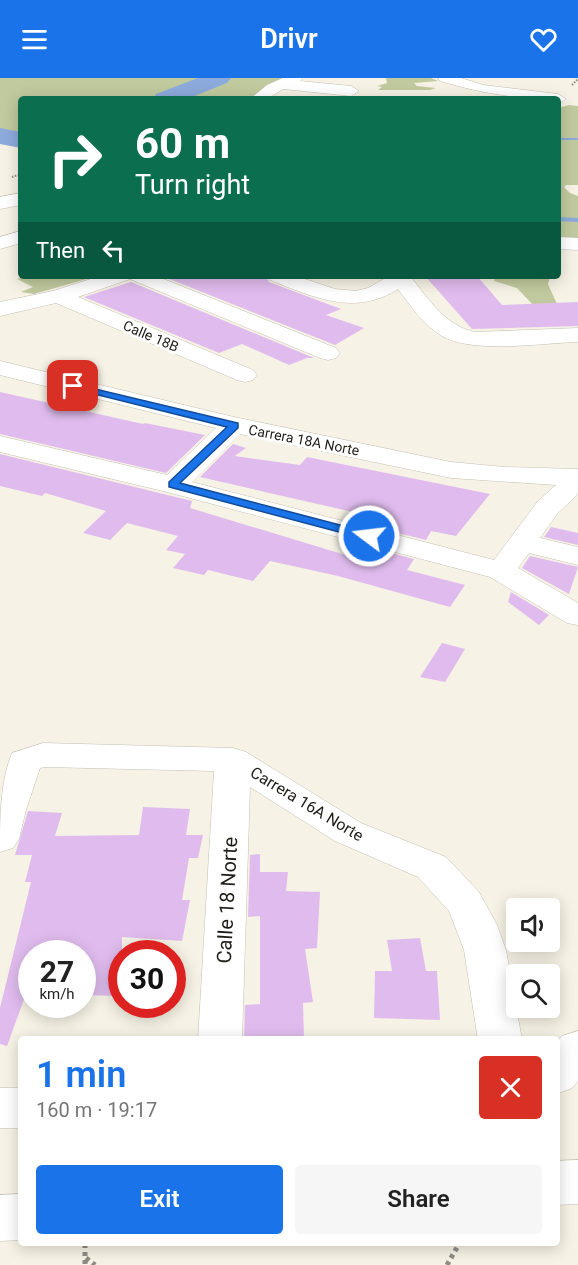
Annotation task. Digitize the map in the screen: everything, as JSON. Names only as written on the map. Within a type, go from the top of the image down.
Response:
[{"type":"street","points":[[445,78],[482,89],[535,96]]},
{"type":"street","points":[[262,96],[272,88],[289,81],[351,91]]},
{"type":"street","points":[[561,99],[578,102]]},
{"type":"street","points":[[0,203],[18,200]]},
{"type":"street","points":[[0,243],[18,238]]},
{"type":"street","points":[[561,243],[578,244]]},
{"type":"street","points":[[0,309],[58,297],[113,279]]},
{"type":"street","points":[[145,279],[328,353]]},
{"type":"street","points":[[286,279],[337,296],[355,298],[369,296],[397,279]]},
{"type":"street","points":[[402,279],[440,323],[461,336],[475,339],[578,335]]},
{"type":"street","name":"Calle 18B","points":[[58,297],[245,375]]},
{"type":"street","name":"Carrera 18A Norte","points":[[0,368],[234,425],[451,470],[578,478]]},
{"type":"street","points":[[173,485],[234,425]]},
{"type":"street","points":[[0,444],[173,485],[501,571],[578,616]]},
{"type":"street","points":[[501,571],[548,507],[578,478]]},
{"type":"street","points":[[548,507],[578,513]]},
{"type":"street","points":[[521,543],[578,556]]},
{"type":"street","name":"Carrera 16A Norte","points":[[0,839],[7,810],[26,761],[43,755],[233,760],[348,832],[432,867],[465,902],[477,925],[485,950],[499,1036]]},
{"type":"street","name":"Calle 18 Norte","points":[[220,1036],[233,760]]},
{"type":"street","points":[[560,1070],[578,1049]]},
{"type":"street","points":[[0,1108],[18,1108]]},
{"type":"street","points":[[560,1183],[578,1182]]},
{"type":"street","points":[[0,1218],[18,1217]]},
{"type":"path","points":[[12,177],[18,175]]},
{"type":"path","points":[[447,1265],[458,1246]]},
{"type":"path","points":[[85,1261],[95,1265]]},
{"type":"green space","points":[[0,78],[296,78],[263,96],[18,96],[18,142],[0,140]]},
{"type":"green space","points":[[386,78],[431,78],[438,81],[414,83],[417,86],[436,88],[430,90],[378,90],[382,87],[377,86],[387,83]]},
{"type":"green space","points":[[578,106],[578,185],[564,187],[570,193],[578,196],[578,239],[561,238],[561,107]]},
{"type":"green space","points":[[17,279],[86,279],[34,294],[21,292],[33,287]]},
{"type":"green space","points":[[495,279],[549,279],[548,284],[561,313],[536,308],[517,288],[494,281]]},
{"type":"building","points":[[170,279],[267,279],[269,282],[341,309],[326,315],[364,328],[335,345]]},
{"type":"building","points":[[428,279],[480,279],[502,305],[578,302],[578,326],[472,329]]},
{"type":"building","points":[[131,282],[314,358],[307,358],[289,365],[242,344],[219,353],[84,297]]},
{"type":"building","points":[[0,392],[143,424],[205,435],[166,473],[0,434]]},
{"type":"building","points":[[233,444],[246,448],[235,456],[300,465],[307,457],[490,494],[456,536],[431,531],[426,540],[386,530],[392,521],[200,477]]},
{"type":"building","points":[[0,454],[192,501],[190,508],[342,554],[363,558],[371,548],[414,559],[407,570],[465,585],[450,607],[338,576],[270,561],[253,581],[208,570],[204,575],[173,568],[185,554],[166,550],[178,536],[127,523],[110,540],[83,533],[106,511],[45,493],[42,496],[0,486]]},
{"type":"building","points":[[551,527],[578,533],[578,545],[544,537]]},
{"type":"building","points":[[530,556],[578,567],[569,594],[522,568]]},
{"type":"building","points":[[511,592],[549,615],[539,625],[508,602]]},
{"type":"building","points":[[442,643],[465,649],[445,682],[420,677]]},
{"type":"building","points":[[143,807],[190,809],[186,835],[203,835],[198,858],[189,858],[182,900],[190,900],[182,940],[122,937],[122,940],[108,940],[108,996],[96,995],[96,940],[18,940],[18,1016],[7,1046],[0,1044],[0,1008],[31,882],[25,882],[32,855],[15,855],[28,811],[62,813],[55,836],[139,835]]},
{"type":"building","points":[[260,854],[260,872],[288,872],[286,891],[320,892],[317,948],[305,949],[313,1002],[303,1003],[304,1036],[244,1036],[245,1005],[260,1004],[260,916],[248,917],[250,855]]},
{"type":"building","points":[[420,938],[426,971],[437,971],[440,1020],[374,1018],[375,971],[392,971],[387,940]]},
{"type":"waterway","points":[[173,96],[219,78]]},
{"type":"waterway","points":[[0,136],[18,139]]},
{"type":"waterway","points":[[561,139],[578,139]]},
{"type":"waterway","points":[[561,219],[578,220]]},
{"type":"route","points":[[73,386],[234,425],[173,485],[369,536]]}]
